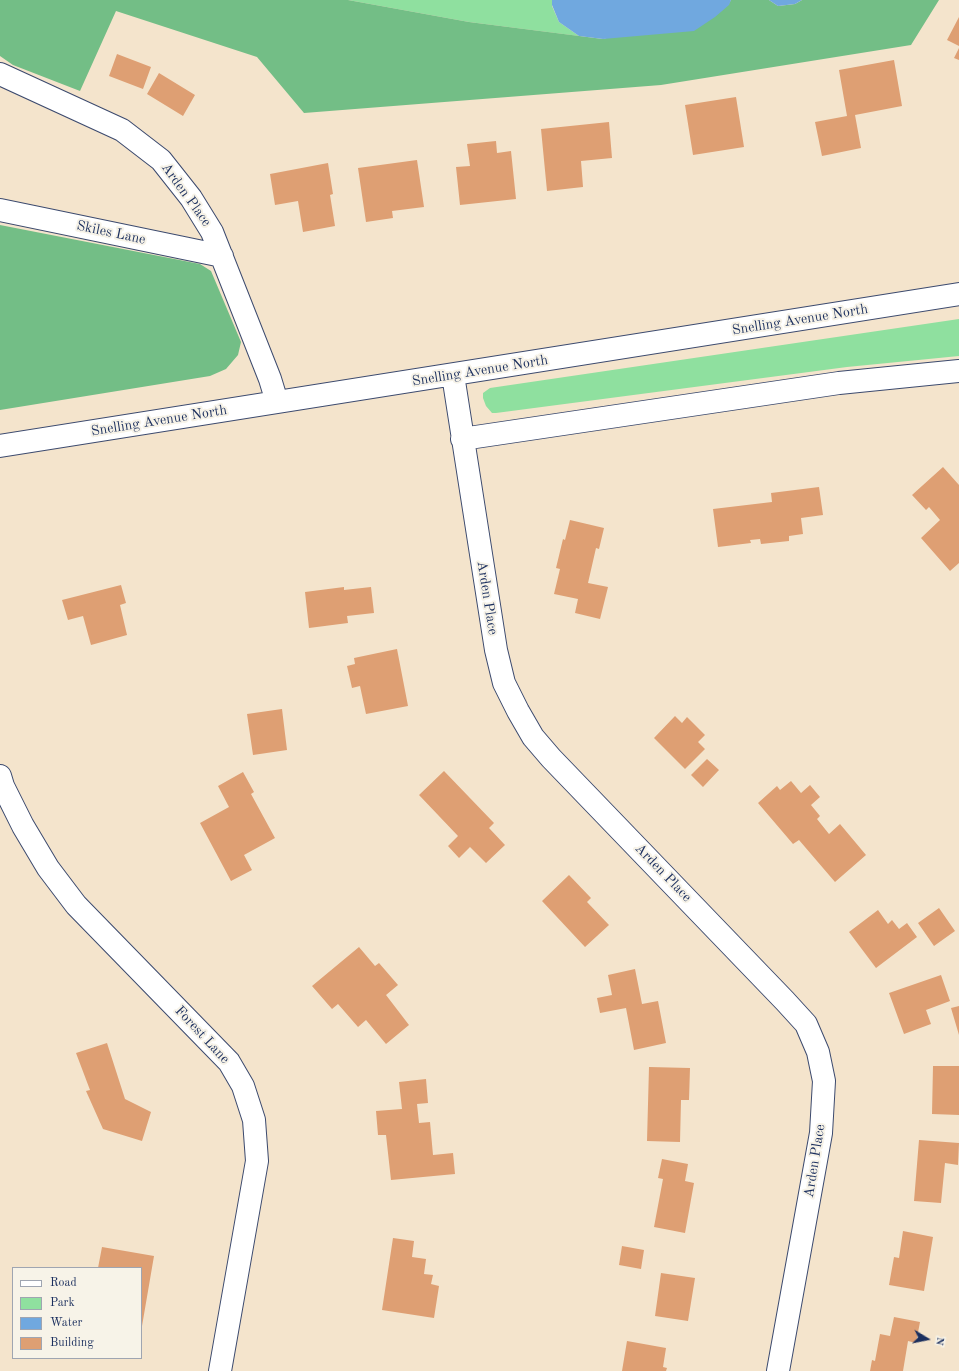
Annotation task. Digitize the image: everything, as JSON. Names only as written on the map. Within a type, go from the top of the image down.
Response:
[{"type":"street","name":"Arden Place","points":[[0,74],[122,130],[161,160],[191,198],[212,232],[270,379],[277,402]]},
{"type":"street","name":"Skiles Lane","points":[[0,210],[222,256]]},
{"type":"street","name":"Snelling Avenue North","points":[[0,446],[959,294]]},
{"type":"street","points":[[462,439],[839,383],[959,371]]},
{"type":"street","name":"Arden Place","points":[[453,375],[496,650],[504,682],[518,711],[533,737],[557,764],[786,1001],[806,1024],[818,1052],[824,1081],[821,1133],[778,1371]]},
{"type":"street","name":"Forest Lane","points":[[0,776],[3,786],[27,832],[48,868],[76,905],[229,1062],[243,1086],[254,1120],[257,1161],[220,1371]]},
{"type":"green space","points":[[0,0],[348,0],[469,22],[603,39],[728,5],[731,0],[769,0],[778,6],[795,4],[802,0],[939,0],[911,45],[661,85],[304,113],[257,57],[116,11],[80,91],[13,65],[0,56]]},
{"type":"green space","points":[[348,0],[552,0],[552,6],[559,22],[579,36],[469,22]]},
{"type":"green space","points":[[0,225],[200,264],[211,271],[241,342],[238,355],[226,369],[210,376],[0,410]]},
{"type":"green space","points":[[959,319],[959,356],[847,367],[496,413],[492,413],[486,406],[483,398],[483,393],[490,388]]},
{"type":"water","points":[[552,0],[731,0],[729,5],[715,17],[694,31],[603,39],[579,36],[559,22],[552,5]]},
{"type":"water","points":[[769,0],[802,0],[795,4],[778,6]]},
{"type":"building","points":[[959,17],[959,46],[947,40]]},
{"type":"building","points":[[959,48],[959,60],[954,58]]},
{"type":"building","points":[[117,54],[151,67],[143,89],[109,76]]},
{"type":"building","points":[[894,60],[902,106],[855,115],[861,148],[822,156],[815,122],[847,116],[839,70]]},
{"type":"building","points":[[159,73],[195,95],[183,116],[147,94]]},
{"type":"building","points":[[736,97],[744,147],[693,155],[685,105]]},
{"type":"building","points":[[609,122],[612,158],[581,161],[583,187],[547,191],[541,129]]},
{"type":"building","points":[[496,141],[497,153],[511,151],[516,199],[460,205],[456,167],[470,166],[467,144]]},
{"type":"building","points":[[417,160],[424,207],[392,211],[393,218],[366,222],[358,168]]},
{"type":"building","points":[[328,163],[333,194],[330,195],[335,226],[303,232],[298,201],[275,205],[270,174]]},
{"type":"building","points":[[943,467],[959,485],[959,563],[950,571],[921,538],[940,520],[929,507],[926,510],[912,495]]},
{"type":"building","points":[[819,487],[823,515],[801,518],[803,534],[789,536],[789,541],[761,544],[760,539],[750,540],[751,543],[718,547],[713,509],[772,502],[771,493]]},
{"type":"building","points":[[570,520],[604,528],[599,549],[596,548],[588,583],[608,587],[600,619],[575,613],[578,599],[554,594],[560,569],[556,568],[563,539],[565,540]]},
{"type":"building","points":[[121,585],[126,603],[120,605],[127,635],[91,645],[83,616],[68,620],[62,600]]},
{"type":"building","points":[[344,587],[344,590],[371,587],[374,613],[347,616],[348,623],[309,628],[305,592]]},
{"type":"building","points":[[397,649],[408,706],[366,714],[360,686],[352,688],[347,666],[355,664],[354,658]]},
{"type":"building","points":[[282,709],[287,750],[253,755],[247,714]]},
{"type":"building","points":[[675,716],[682,723],[687,717],[705,735],[698,742],[705,749],[685,769],[654,738]]},
{"type":"building","points":[[707,759],[719,770],[703,787],[691,775]]},
{"type":"building","points":[[444,771],[494,823],[489,828],[505,845],[486,863],[470,847],[459,858],[448,846],[458,836],[419,795]]},
{"type":"building","points":[[243,772],[254,792],[251,794],[275,838],[244,855],[252,870],[231,881],[200,823],[229,807],[218,786]]},
{"type":"building","points":[[791,781],[801,793],[810,785],[820,797],[811,805],[820,816],[817,819],[829,834],[840,824],[866,855],[835,882],[799,840],[793,844],[758,803],[777,786],[780,790]]},
{"type":"building","points":[[569,875],[591,898],[587,902],[609,925],[585,947],[542,901]]},
{"type":"building","points":[[939,908],[955,931],[934,946],[918,923]]},
{"type":"building","points":[[878,910],[888,924],[892,920],[899,929],[907,923],[917,937],[876,968],[849,932]]},
{"type":"building","points":[[359,947],[375,966],[379,963],[398,985],[386,995],[409,1025],[386,1044],[366,1020],[358,1027],[338,1004],[332,1009],[312,986]]},
{"type":"building","points":[[635,969],[642,1004],[658,1001],[666,1043],[634,1050],[626,1008],[600,1013],[597,998],[612,995],[608,975]]},
{"type":"building","points":[[941,975],[950,1001],[926,1010],[931,1024],[904,1034],[889,993]]},
{"type":"building","points":[[959,1006],[959,1035],[951,1008]]},
{"type":"building","points":[[107,1043],[125,1099],[151,1112],[142,1141],[103,1129],[86,1091],[90,1090],[76,1053]]},
{"type":"building","points":[[933,1066],[959,1066],[959,1115],[932,1114]]},
{"type":"building","points":[[649,1067],[690,1068],[689,1100],[681,1100],[680,1142],[647,1141]]},
{"type":"building","points":[[426,1079],[428,1103],[417,1104],[419,1123],[430,1122],[433,1155],[453,1153],[455,1174],[391,1180],[386,1135],[378,1135],[376,1111],[402,1109],[399,1082]]},
{"type":"building","points":[[919,1140],[959,1143],[958,1165],[945,1163],[941,1203],[914,1201]]},
{"type":"building","points":[[662,1159],[688,1164],[685,1181],[694,1183],[685,1233],[654,1227],[663,1179],[658,1178]]},
{"type":"building","points":[[903,1231],[933,1237],[924,1291],[889,1285],[894,1257],[899,1258]]},
{"type":"building","points":[[393,1238],[414,1241],[412,1257],[426,1259],[424,1274],[433,1275],[431,1284],[439,1286],[434,1318],[382,1310]]},
{"type":"building","points":[[622,1246],[644,1250],[641,1269],[619,1265]]},
{"type":"building","points":[[102,1247],[154,1256],[142,1326],[142,1267],[98,1267]]},
{"type":"building","points":[[661,1273],[695,1278],[688,1321],[655,1316]]},
{"type":"building","points":[[894,1317],[920,1322],[916,1343],[908,1341],[903,1371],[870,1371],[872,1360],[875,1361],[880,1334],[890,1336]]},
{"type":"building","points":[[627,1341],[666,1348],[663,1367],[667,1368],[666,1371],[622,1371]]}]
